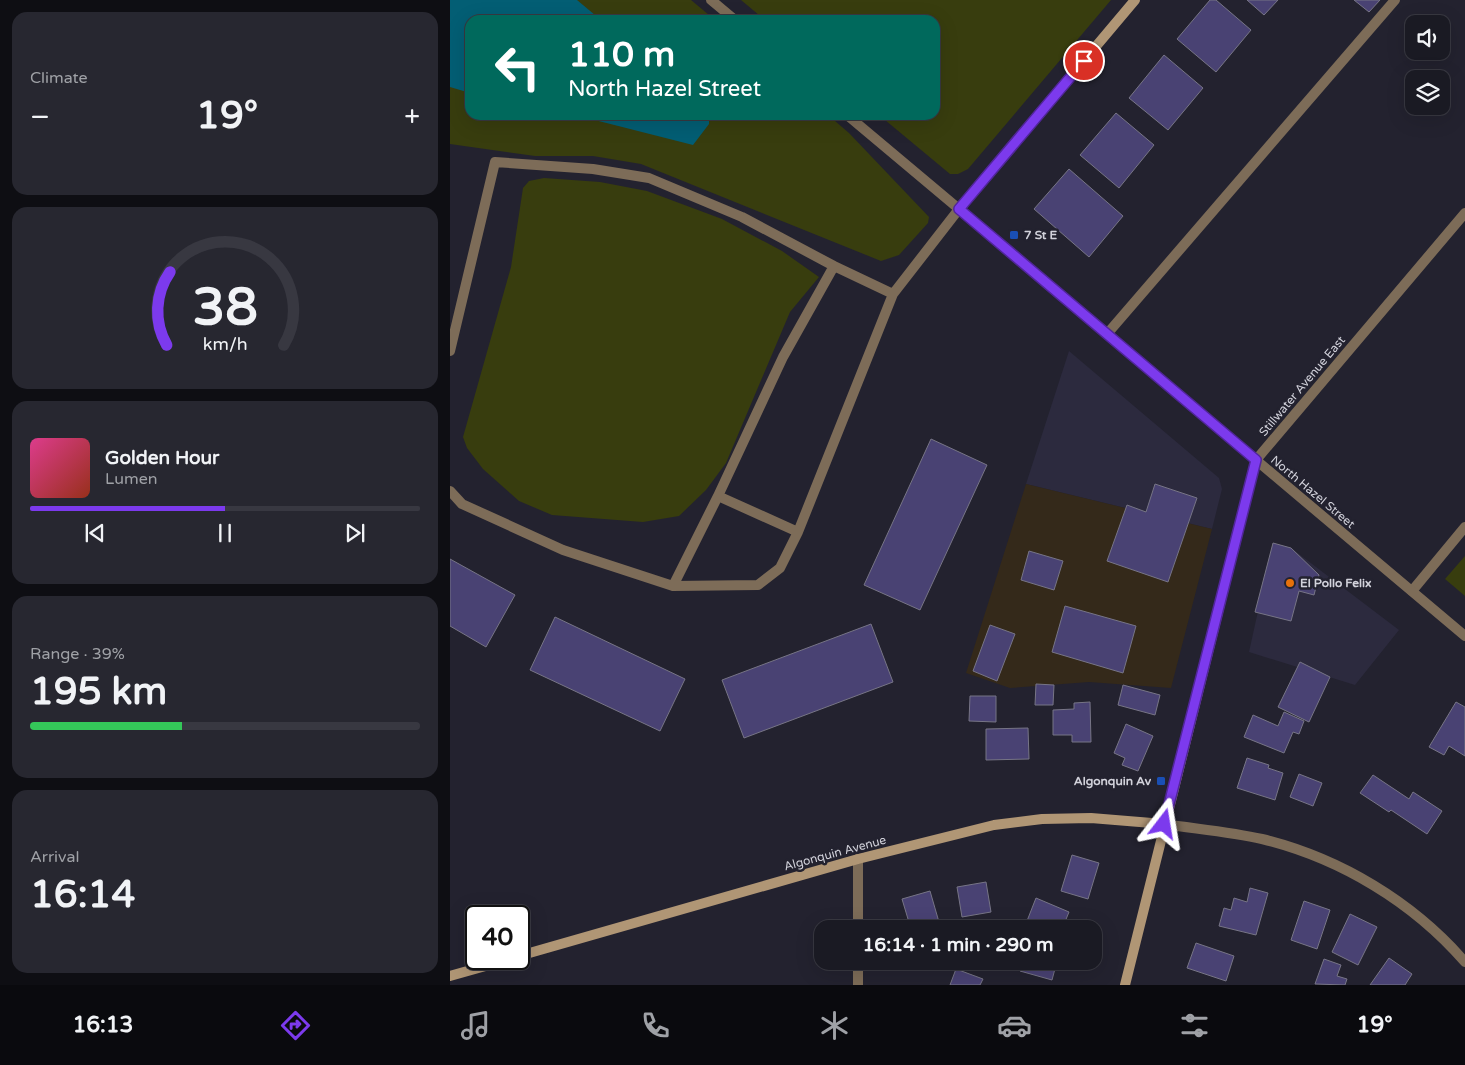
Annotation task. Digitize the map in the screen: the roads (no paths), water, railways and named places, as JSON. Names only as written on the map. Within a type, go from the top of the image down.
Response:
[{"type":"street","points":[[711,0],[729,15]]},
{"type":"street","points":[[450,491],[462,504],[563,550],[673,586],[758,585],[780,568],[798,532],[893,294],[959,209],[1135,0]]},
{"type":"street","points":[[1107,334],[1395,0]]},
{"type":"street","name":"North Hazel Street","points":[[853,120],[1465,636]]},
{"type":"street","points":[[450,352],[495,162],[593,169],[649,178],[742,217],[834,266],[893,294]]},
{"type":"street","name":"Stillwater Avenue East","points":[[1125,985],[1256,460],[1465,213]]},
{"type":"street","points":[[673,586],[718,496],[783,357],[834,266]]},
{"type":"street","points":[[718,496],[798,532]]},
{"type":"street","points":[[1412,591],[1465,527]]},
{"type":"street","name":"Algonquin Avenue","points":[[530,953],[858,859],[994,826],[1042,819],[1091,818],[1164,824]]},
{"type":"street","points":[[1164,824],[1262,839],[1306,852],[1348,871],[1389,895],[1416,914],[1452,946],[1465,962]]},
{"type":"street","points":[[858,859],[858,920]]},
{"type":"street","points":[[450,976],[471,970]]},
{"type":"street","points":[[858,970],[858,985]]},
{"type":"water","points":[[450,0],[577,0],[595,15],[465,15],[465,92],[450,87]]},
{"type":"water","points":[[595,120],[709,120],[709,124],[693,145]]},
{"type":"place","name":"7 St E","points":[[1014,235]]},
{"type":"place","name":"El Pollo Felix","points":[[1290,583]]},
{"type":"place","name":"Algonquin Av","points":[[1161,781]]}]
